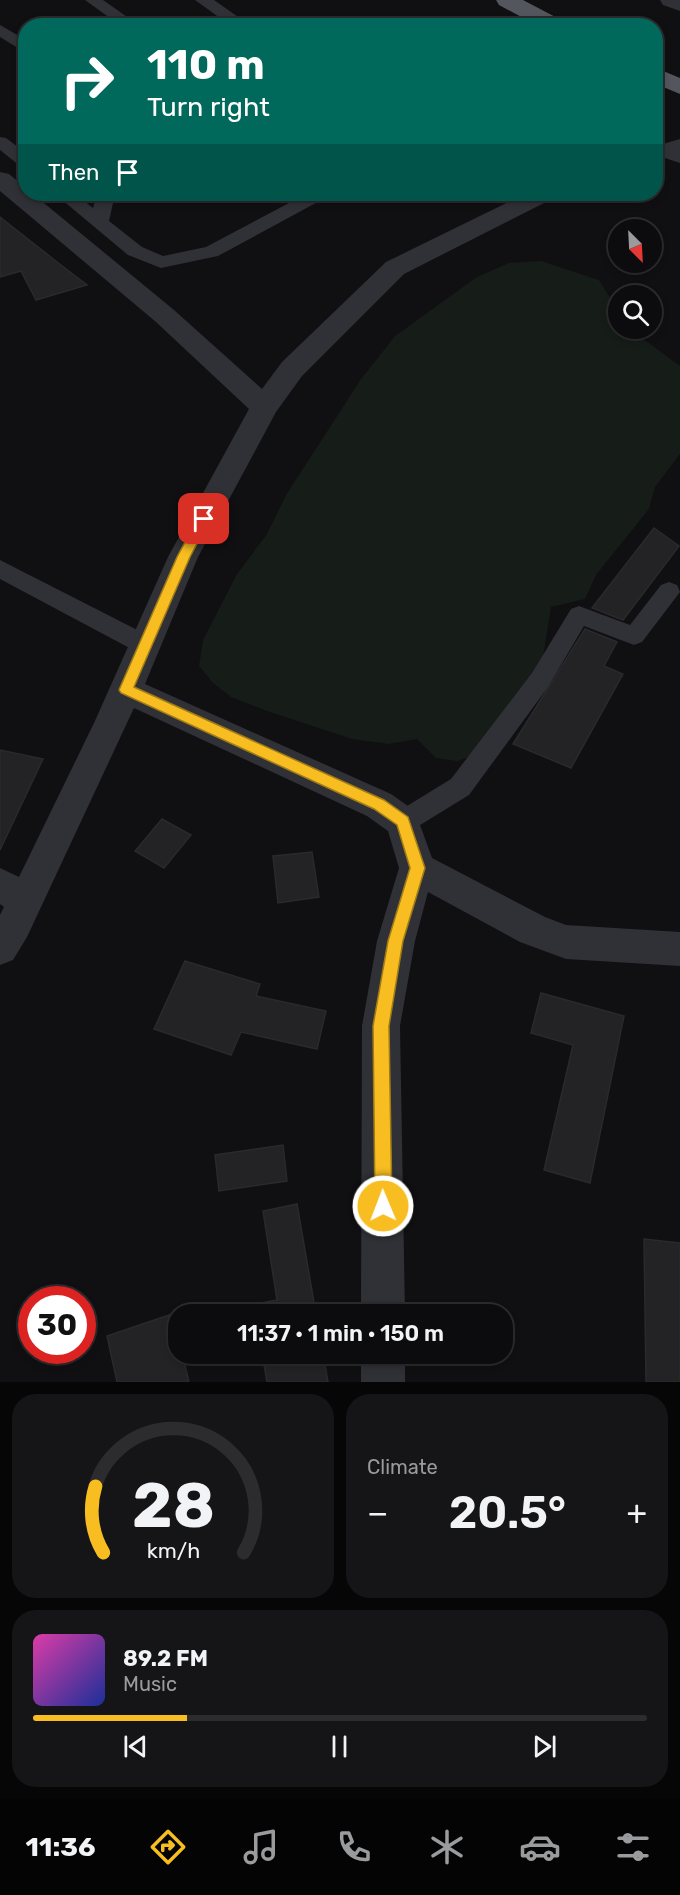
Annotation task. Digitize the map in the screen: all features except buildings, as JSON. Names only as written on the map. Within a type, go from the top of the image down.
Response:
[{"type":"highway","points":[[507,0],[540,18]]},
{"type":"highway","points":[[663,78],[680,87]]},
{"type":"street","points":[[671,0],[680,5]]},
{"type":"street","points":[[0,179],[18,194]]},
{"type":"street","points":[[26,201],[165,316],[264,407]]},
{"type":"street","points":[[0,948],[13,893],[126,690],[183,557],[264,407],[292,369],[394,268],[529,201]]},
{"type":"street","points":[[126,690],[379,805],[403,822],[417,868],[396,941],[381,1026],[383,1304]]},
{"type":"street","points":[[417,868],[533,930],[566,942],[680,949]]},
{"type":"street","points":[[383,1364],[383,1382]]},
{"type":"lane","points":[[93,0],[120,18]]},
{"type":"lane","points":[[203,0],[231,18]]},
{"type":"lane","points":[[0,30],[18,42]]},
{"type":"lane","points":[[0,142],[18,156]]},
{"type":"lane","points":[[73,201],[135,251],[161,262],[211,252],[306,201]]},
{"type":"lane","points":[[99,222],[104,201]]},
{"type":"lane","points":[[0,569],[145,645]]},
{"type":"lane","points":[[403,822],[460,787],[540,680],[579,615],[634,636],[669,591]]},
{"type":"shaded area","points":[[541,261],[599,280],[608,294],[608,339],[644,339],[680,366],[680,454],[655,487],[649,509],[596,575],[585,599],[551,607],[543,657],[515,700],[472,756],[457,761],[436,758],[417,739],[389,744],[352,739],[231,697],[213,683],[199,666],[203,640],[237,574],[267,534],[286,495],[361,379],[395,336],[477,277],[509,263]]},
{"type":"route","points":[[204,519],[183,557],[126,690],[379,805],[403,822],[417,868],[396,941],[381,1026],[383,1206]]}]
